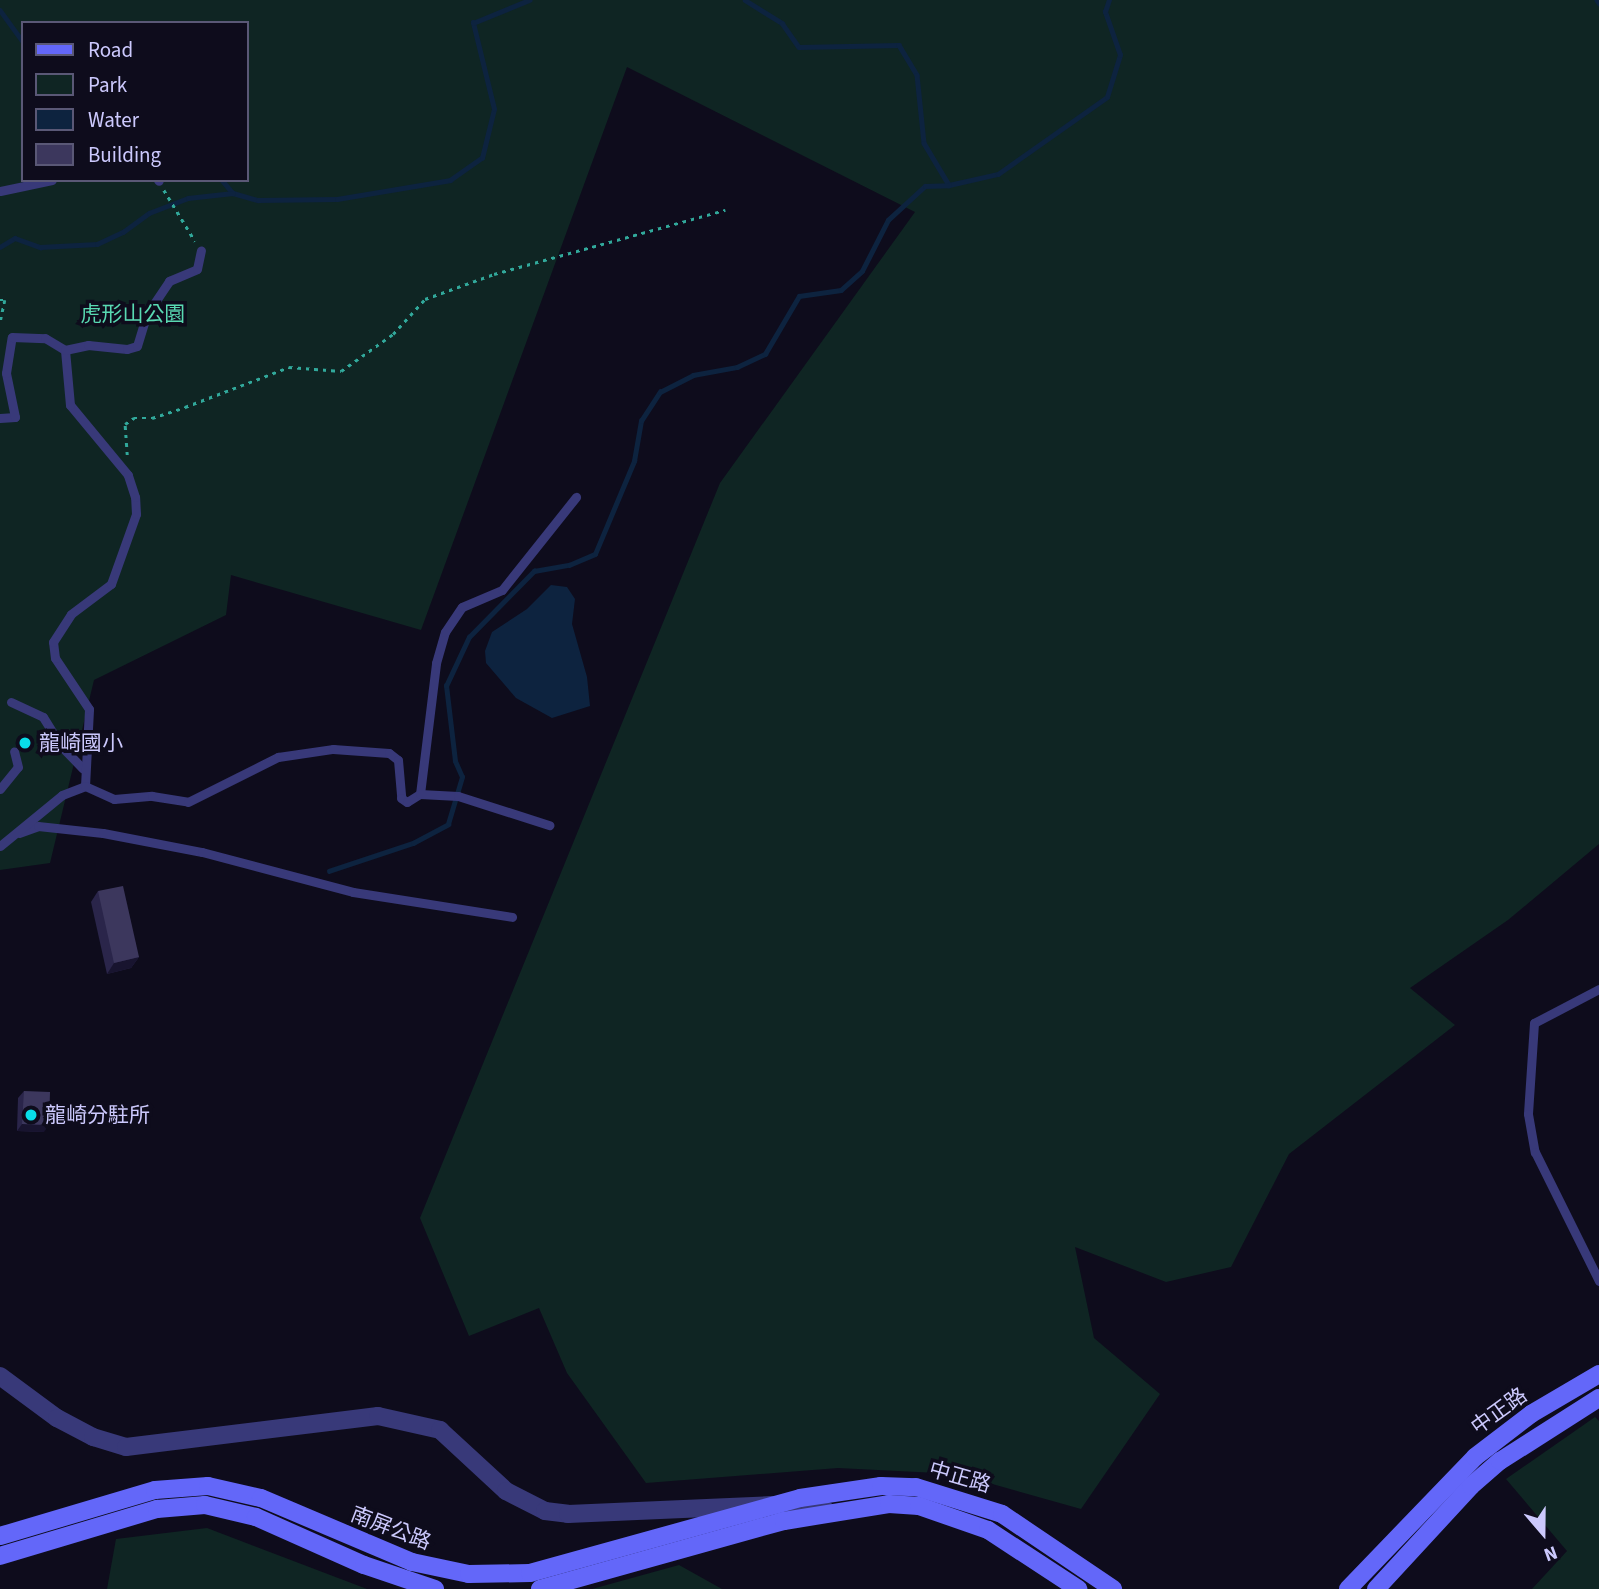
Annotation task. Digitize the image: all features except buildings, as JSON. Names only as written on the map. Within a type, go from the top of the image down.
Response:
[{"type":"main road","name":"中正路","points":[[1348,1589],[1475,1457],[1531,1414],[1599,1374]]},
{"type":"main road","name":"中正路","points":[[1376,1589],[1471,1486],[1526,1441],[1599,1398]]},
{"type":"main road","name":"南屏公路","points":[[0,1536],[155,1490],[208,1486],[261,1497],[412,1562],[498,1574],[530,1573],[772,1505]]},
{"type":"main road","name":"中正路","points":[[772,1505],[881,1486],[943,1493],[1002,1514],[1113,1589]]},
{"type":"main road","name":"中正路","points":[[827,1511],[889,1504],[943,1513],[997,1535],[1079,1589]]},
{"type":"main road","name":"南屏公路","points":[[0,1556],[157,1509],[205,1506],[256,1517],[364,1565],[435,1589]]},
{"type":"main road","points":[[540,1589],[827,1511]]},
{"type":"street","points":[[0,1376],[57,1418],[93,1437],[126,1447],[378,1416],[440,1430],[506,1491],[545,1511],[568,1514],[772,1505],[827,1511]]},
{"type":"lane","points":[[0,191],[43,182]]},
{"type":"lane","points":[[0,418],[15,417],[6,373],[12,337],[45,338],[65,350],[88,345],[127,349],[136,346],[148,314],[169,281],[197,269],[201,250]]},
{"type":"lane","points":[[65,350],[70,405],[128,475],[135,514],[111,584],[71,614],[52,642],[55,658],[89,709],[83,769],[85,786]]},
{"type":"lane","points":[[421,794],[436,663],[444,632],[462,607],[502,590],[576,497]]},
{"type":"lane","points":[[11,702],[43,717],[62,747],[83,769]]},
{"type":"lane","points":[[19,834],[21,825],[62,795],[85,786],[114,799],[152,796],[188,802],[278,757],[333,749],[389,753],[401,767],[401,798],[407,802],[421,794],[458,796],[549,825]]},
{"type":"lane","points":[[0,789],[18,766],[14,751]]},
{"type":"lane","points":[[0,846],[38,826],[103,833],[202,852],[354,892],[512,917]]},
{"type":"lane","points":[[1599,989],[1534,1023],[1529,1135],[1599,1281]]},
{"type":"path","points":[[159,182],[201,250]]},
{"type":"path","points":[[128,475],[125,424],[134,418],[185,407],[289,367],[341,371],[394,334],[425,299],[494,274],[725,210]]},
{"type":"path","points":[[0,300],[5,300],[0,324]]},
{"type":"green space","name":"虎形山公園","points":[[0,0],[1599,0],[1599,844],[1508,920],[1410,988],[1455,1025],[1289,1154],[1231,1267],[1166,1282],[1075,1247],[1094,1338],[1160,1394],[1081,1509],[957,1474],[838,1468],[646,1483],[567,1373],[539,1308],[469,1336],[420,1218],[720,483],[915,212],[627,67],[421,630],[231,575],[226,615],[94,680],[50,863],[0,870]]},
{"type":"green space","points":[[1595,1417],[1599,1421],[1599,1589],[1532,1589],[1567,1551],[1506,1479]]},
{"type":"green space","points":[[207,1528],[367,1589],[107,1589],[116,1539]]},
{"type":"green space","points":[[679,1565],[722,1589],[592,1589]]},
{"type":"water","points":[[551,585],[567,587],[575,599],[572,624],[587,677],[590,706],[552,718],[516,698],[486,663],[485,651],[492,632],[527,609]]},
{"type":"waterway","points":[[224,182],[233,193],[258,200],[337,199],[450,180],[482,158],[494,109],[473,23],[529,0]]},
{"type":"waterway","points":[[745,0],[782,23],[799,47],[899,45],[917,75],[924,143],[949,185],[998,174],[1107,97],[1120,55],[1105,12],[1109,0]]},
{"type":"waterway","points":[[0,10],[21,39]]},
{"type":"waterway","points":[[329,871],[413,843],[448,824],[462,777],[455,761],[446,686],[469,637],[534,571],[569,565],[595,554],[634,461],[641,421],[660,392],[693,375],[737,367],[765,354],[799,296],[841,290],[862,271],[888,220],[925,186],[949,185]]},
{"type":"waterway","points":[[0,247],[15,238],[40,247],[97,244],[123,232],[149,213],[188,198],[233,193]]},
{"type":"place","name":"龍崎國小","points":[[25,743]]},
{"type":"place","name":"龍崎分駐所","points":[[31,1115]]}]
